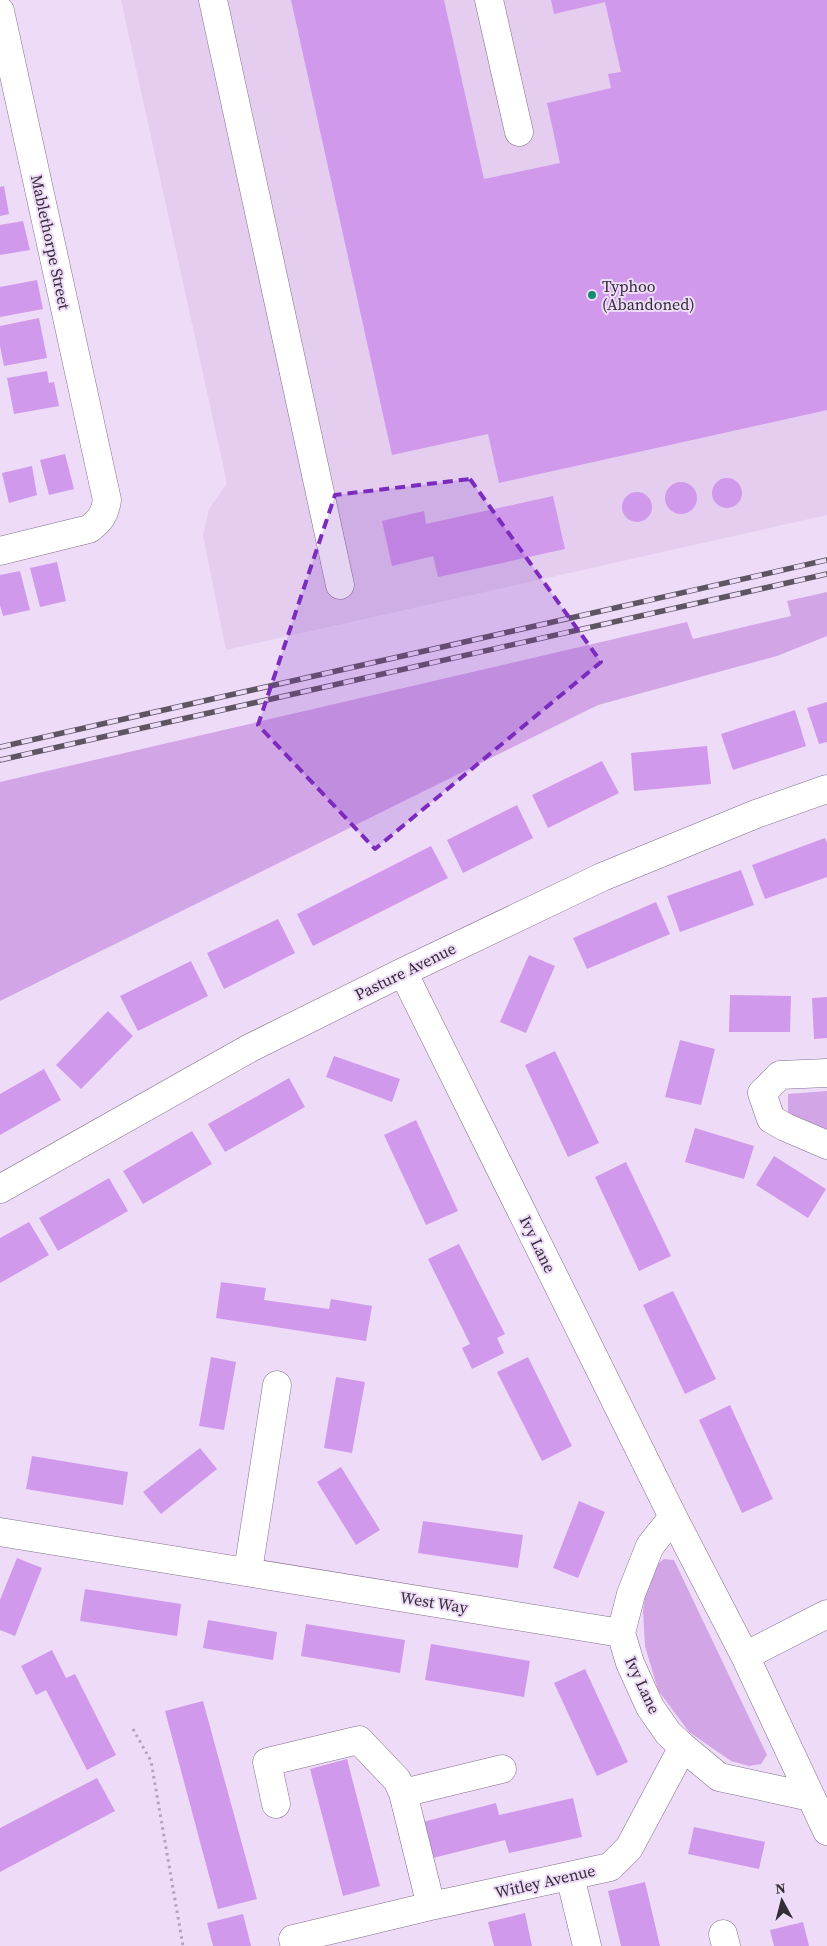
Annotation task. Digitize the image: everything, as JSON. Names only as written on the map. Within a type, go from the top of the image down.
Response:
[{"type":"street","points":[[213,0],[340,585]]},
{"type":"street","points":[[490,0],[519,132]]},
{"type":"street","name":"Mablethorpe Street","points":[[0,11],[107,500],[100,521],[89,529],[0,551]]},
{"type":"street","name":"Pasture Avenue","points":[[0,1188],[250,1048],[403,972],[602,877],[756,814],[827,789]]},
{"type":"street","name":"Ivy Lane","points":[[403,972],[673,1516],[745,1656],[827,1831]]},
{"type":"street","points":[[827,1073],[780,1075],[762,1092],[771,1119],[827,1146]]},
{"type":"street","points":[[248,1571],[278,1385]]},
{"type":"street","points":[[621,1633],[631,1594],[650,1546],[673,1516]]},
{"type":"street","name":"West Way","points":[[0,1532],[621,1633]]},
{"type":"street","points":[[745,1656],[827,1614]]},
{"type":"street","name":"Ivy Lane","points":[[621,1633],[630,1663],[650,1707],[668,1733],[682,1747],[719,1777],[811,1797]]},
{"type":"street","points":[[276,1804],[267,1762],[360,1740],[397,1780],[403,1793],[432,1906]]},
{"type":"street","name":"Witley Avenue","points":[[295,1946],[294,1939],[432,1906],[610,1867],[629,1848],[682,1747]]},
{"type":"street","points":[[403,1793],[502,1768]]},
{"type":"street","points":[[570,1876],[588,1946]]},
{"type":"path","points":[[133,1729],[152,1761],[183,1946]]},
{"type":"highlighted area","points":[[470,479],[601,662],[375,849],[258,725],[335,495]]},
{"type":"shaded area","points":[[121,0],[827,0],[827,515],[226,650],[203,535],[209,509],[227,483]]},
{"type":"shaded area","points":[[827,592],[827,636],[777,656],[598,705],[0,1001],[0,782],[687,622],[693,639],[791,616],[787,601]]},
{"type":"shaded area","points":[[827,1091],[827,1130],[788,1116],[788,1094]]},
{"type":"shaded area","points":[[664,1559],[674,1560],[767,1755],[761,1764],[749,1766],[731,1761],[689,1732],[658,1690],[645,1646],[643,1611],[649,1571]]},
{"type":"building","name":"Typhoo (Abandoned)","points":[[291,0],[444,0],[484,179],[560,163],[547,103],[611,88],[608,74],[621,72],[605,2],[554,14],[551,0],[827,0],[827,410],[499,483],[488,434],[392,455]]},
{"type":"building","points":[[4,186],[9,214],[0,216],[0,187]]},
{"type":"building","points":[[23,221],[30,250],[0,255],[0,225]]},
{"type":"building","points":[[37,280],[43,309],[0,317],[0,287]]},
{"type":"building","points":[[39,318],[47,358],[4,366],[0,346],[0,326]]},
{"type":"building","points":[[47,371],[49,383],[54,382],[59,406],[14,414],[7,378]]},
{"type":"building","points":[[65,454],[74,489],[49,495],[40,460]]},
{"type":"building","points":[[32,466],[37,495],[9,503],[2,473]]},
{"type":"building","points":[[727,478],[738,482],[742,493],[738,504],[727,508],[716,504],[712,493],[716,482]]},
{"type":"building","points":[[681,482],[692,487],[697,498],[692,509],[681,514],[670,509],[665,498],[670,487]]},
{"type":"building","points":[[637,492],[648,496],[652,507],[648,518],[637,522],[626,518],[622,507],[626,496]]},
{"type":"building","points":[[553,496],[565,549],[438,577],[433,556],[392,566],[382,521],[424,511],[426,524]]},
{"type":"building","points":[[57,562],[66,601],[40,607],[30,568]]},
{"type":"building","points":[[20,571],[30,610],[3,616],[0,605],[0,575]]},
{"type":"building","points":[[827,702],[827,742],[819,744],[807,708]]},
{"type":"building","points":[[795,710],[806,746],[733,770],[721,734]]},
{"type":"building","points":[[707,746],[711,784],[634,791],[631,753]]},
{"type":"building","points":[[602,761],[619,793],[548,828],[532,795]]},
{"type":"building","points":[[517,805],[533,838],[463,873],[447,840]]},
{"type":"building","points":[[825,838],[827,843],[827,877],[765,899],[752,865]]},
{"type":"building","points":[[431,846],[448,878],[313,946],[297,914]]},
{"type":"building","points":[[741,870],[754,905],[680,932],[667,896]]},
{"type":"building","points":[[656,902],[670,934],[587,969],[573,938]]},
{"type":"building","points":[[278,919],[295,953],[224,989],[207,953]]},
{"type":"building","points":[[529,955],[555,966],[526,1033],[500,1022]]},
{"type":"building","points":[[191,961],[208,996],[138,1031],[120,996]]},
{"type":"building","points":[[730,995],[791,996],[790,1032],[729,1032]]},
{"type":"building","points":[[827,997],[827,1038],[814,1039],[812,998]]},
{"type":"building","points":[[108,1011],[133,1036],[81,1089],[56,1065]]},
{"type":"building","points":[[680,1040],[715,1049],[701,1105],[665,1097]]},
{"type":"building","points":[[555,1051],[599,1143],[568,1157],[525,1065]]},
{"type":"building","points":[[334,1056],[400,1079],[392,1102],[326,1077]]},
{"type":"building","points":[[44,1069],[61,1100],[0,1135],[0,1094]]},
{"type":"building","points":[[289,1078],[305,1107],[225,1152],[208,1124]]},
{"type":"building","points":[[416,1120],[458,1211],[426,1225],[384,1135]]},
{"type":"building","points":[[695,1128],[754,1146],[744,1179],[685,1162]]},
{"type":"building","points":[[192,1131],[212,1164],[143,1204],[123,1171]]},
{"type":"building","points":[[774,1156],[826,1189],[808,1218],[756,1185]]},
{"type":"building","points":[[626,1162],[671,1256],[639,1271],[595,1177]]},
{"type":"building","points":[[109,1178],[128,1211],[58,1251],[39,1218]]},
{"type":"building","points":[[29,1222],[49,1255],[0,1283],[0,1238]]},
{"type":"building","points":[[459,1244],[505,1334],[497,1338],[504,1353],[472,1369],[462,1348],[470,1344],[428,1259]]},
{"type":"building","points":[[221,1282],[266,1288],[264,1300],[329,1309],[331,1299],[372,1306],[366,1341],[216,1318]]},
{"type":"building","points":[[673,1291],[716,1379],[685,1394],[643,1305]]},
{"type":"building","points":[[211,1357],[236,1362],[224,1430],[199,1426]]},
{"type":"building","points":[[528,1357],[572,1446],[542,1461],[497,1372]]},
{"type":"building","points":[[336,1377],[365,1382],[352,1453],[324,1448]]},
{"type":"building","points":[[730,1405],[773,1499],[742,1513],[699,1420]]},
{"type":"building","points":[[200,1448],[217,1469],[161,1514],[143,1492]]},
{"type":"building","points":[[32,1456],[128,1472],[123,1505],[26,1489]]},
{"type":"building","points":[[341,1467],[380,1530],[356,1545],[317,1482]]},
{"type":"building","points":[[579,1501],[605,1512],[578,1578],[553,1568]]},
{"type":"building","points":[[423,1521],[523,1535],[518,1568],[418,1553]]},
{"type":"building","points":[[17,1558],[42,1568],[15,1636],[0,1630],[0,1600]]},
{"type":"building","points":[[85,1589],[181,1604],[177,1636],[80,1621]]},
{"type":"building","points":[[208,1620],[277,1632],[273,1660],[203,1648]]},
{"type":"building","points":[[306,1624],[405,1640],[400,1673],[301,1656]]},
{"type":"building","points":[[431,1644],[530,1661],[524,1697],[425,1680]]},
{"type":"building","points":[[52,1650],[66,1678],[75,1674],[116,1755],[87,1770],[46,1690],[36,1695],[21,1666]]},
{"type":"building","points":[[585,1669],[628,1762],[597,1776],[554,1683]]},
{"type":"building","points":[[203,1701],[257,1899],[218,1909],[165,1711]]},
{"type":"building","points":[[347,1759],[380,1886],[343,1896],[310,1769]]},
{"type":"building","points":[[97,1778],[115,1811],[0,1872],[0,1828]]},
{"type":"building","points":[[573,1798],[582,1837],[509,1853],[505,1840],[433,1858],[423,1822],[496,1803],[499,1815]]},
{"type":"building","points":[[694,1827],[765,1842],[759,1869],[688,1854]]},
{"type":"building","points":[[645,1882],[660,1946],[621,1946],[608,1891]]},
{"type":"building","points":[[525,1913],[532,1946],[494,1946],[488,1922]]},
{"type":"building","points":[[243,1914],[251,1946],[213,1946],[207,1923]]},
{"type":"building","points":[[803,1922],[809,1946],[774,1946],[770,1930]]},
{"type":"railway","points":[[0,747],[827,560]]},
{"type":"railway","points":[[0,760],[827,574]]},
{"type":"place","name":"Typhoo (Abandoned)","points":[[592,295]]}]
